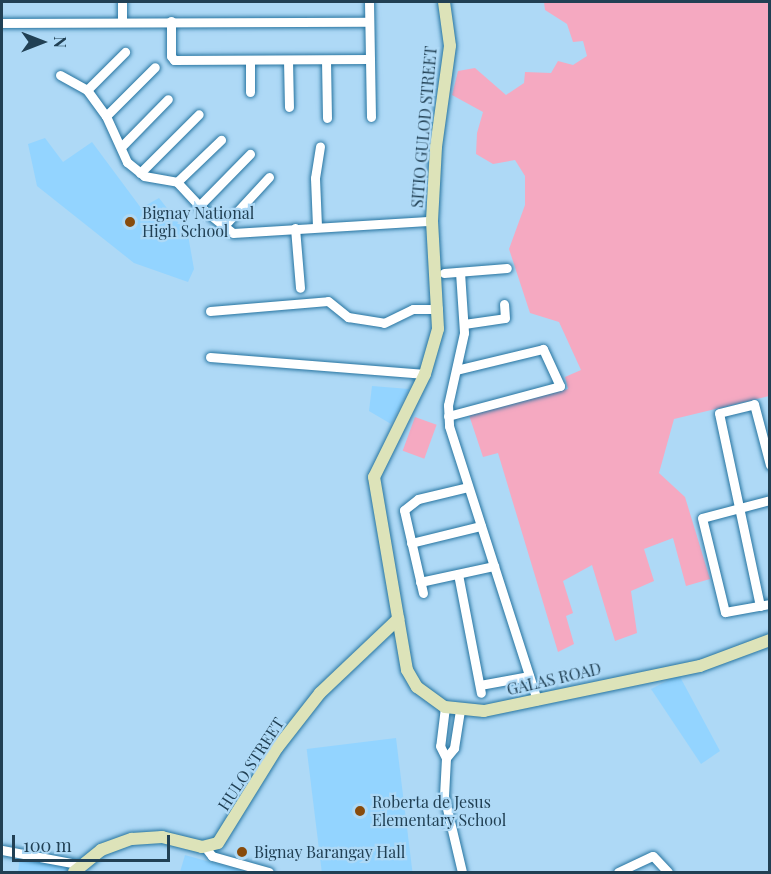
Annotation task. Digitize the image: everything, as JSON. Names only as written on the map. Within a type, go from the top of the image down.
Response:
[{"type":"main road","name":"SITIO GULOD STREET","points":[[425,374],[435,349],[438,309],[432,221],[436,147],[450,46],[444,2]]},
{"type":"main road","name":"GALAS ROAD","points":[[425,374],[375,470],[407,670],[417,687],[446,707],[460,711],[499,709],[700,666],[770,640]]},
{"type":"main road","name":"HULO STREET","points":[[205,848],[223,838],[277,748],[320,693],[398,619]]},
{"type":"main road","points":[[78,869],[101,850],[132,839],[162,837],[205,848]]},
{"type":"street","points":[[122,2],[122,22]]},
{"type":"street","points":[[369,2],[371,117]]},
{"type":"street","points":[[171,21],[171,56],[174,60],[370,59]]},
{"type":"street","points":[[2,23],[369,22]]},
{"type":"street","points":[[87,90],[125,52]]},
{"type":"street","points":[[288,60],[289,107]]},
{"type":"street","points":[[326,60],[327,118]]},
{"type":"street","points":[[250,61],[250,92]]},
{"type":"street","points":[[106,116],[155,67]]},
{"type":"street","points":[[60,75],[87,90],[106,116],[127,162],[140,173],[177,182],[199,206],[233,233],[317,226],[432,221]]},
{"type":"street","points":[[121,147],[168,99]]},
{"type":"street","points":[[140,173],[199,114]]},
{"type":"street","points":[[177,182],[221,140]]},
{"type":"street","points":[[317,226],[315,178],[320,146]]},
{"type":"street","points":[[199,206],[250,154]]},
{"type":"street","points":[[223,227],[269,177]]},
{"type":"street","points":[[295,228],[300,288]]},
{"type":"street","points":[[444,273],[507,268]]},
{"type":"street","points":[[460,272],[464,324],[448,416],[468,487],[537,700]]},
{"type":"street","points":[[210,311],[328,301],[348,317],[384,323],[413,309],[438,309]]},
{"type":"street","points":[[464,324],[505,318],[504,304]]},
{"type":"street","points":[[448,416],[561,385],[543,349],[456,370]]},
{"type":"street","points":[[210,357],[425,374]]},
{"type":"street","points":[[770,465],[754,404],[719,413],[717,417],[737,507],[765,605],[725,612],[702,519],[737,507],[770,500]]},
{"type":"street","points":[[423,593],[405,516],[407,505],[468,487]]},
{"type":"street","points":[[411,543],[481,526]]},
{"type":"street","points":[[420,582],[494,566]]},
{"type":"street","points":[[458,574],[481,689],[529,676]]},
{"type":"street","points":[[446,707],[440,747],[446,758],[444,796],[462,873]]},
{"type":"street","points":[[446,758],[454,748],[460,711]]},
{"type":"street","points":[[205,848],[212,856],[269,873]]},
{"type":"street","points":[[2,850],[78,869]]},
{"type":"street","points":[[618,873],[653,856],[668,873]]},
{"type":"shaded area","points":[[544,2],[769,2],[769,396],[674,419],[659,473],[685,497],[710,579],[686,586],[673,538],[644,549],[654,581],[631,591],[637,633],[615,641],[592,565],[563,581],[573,613],[566,616],[574,644],[558,652],[498,453],[483,457],[469,415],[568,389],[565,377],[581,370],[559,322],[530,313],[509,249],[525,205],[525,176],[515,160],[493,164],[476,154],[477,133],[483,112],[452,95],[458,71],[475,68],[506,95],[524,83],[525,72],[551,73],[558,61],[573,65],[587,56],[583,41],[573,42],[567,24],[545,10]]},
{"type":"shaded area","name":"Bignay National High School","points":[[45,138],[63,162],[92,142],[141,208],[159,198],[188,235],[194,269],[188,282],[134,263],[37,186],[28,144]]},
{"type":"shaded area","points":[[372,386],[409,389],[391,424],[369,411]]},
{"type":"shaded area","points":[[415,417],[437,425],[424,459],[403,451]]},
{"type":"shaded area","points":[[679,675],[720,751],[701,764],[651,689]]},
{"type":"shaded area","name":"Roberta de Jesus Elementary School","points":[[396,738],[412,872],[322,872],[307,749]]},
{"type":"shaded area","points":[[185,855],[246,872],[180,872]]},
{"type":"shaded area","points":[[20,858],[72,867],[67,872],[18,872]]},
{"type":"place","name":"Bignay National High School","points":[[130,222]]},
{"type":"place","name":"Roberta de Jesus Elementary School","points":[[360,811]]},
{"type":"place","name":"Bignay Barangay Hall","points":[[242,852]]}]
